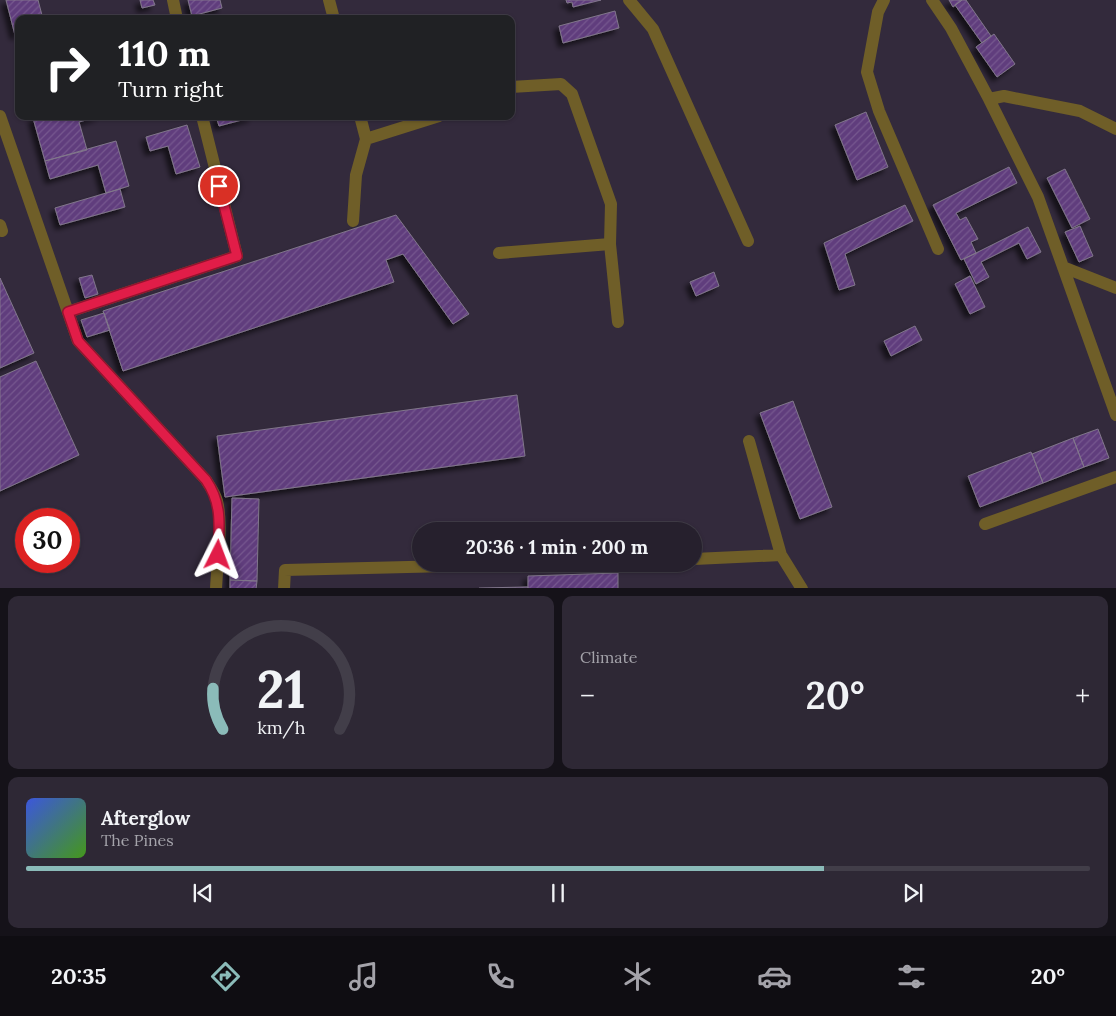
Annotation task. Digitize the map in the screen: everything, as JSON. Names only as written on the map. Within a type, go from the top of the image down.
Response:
[{"type":"street","points":[[173,0],[176,15]]},
{"type":"street","points":[[329,0],[333,15]]},
{"type":"street","points":[[629,0],[653,29],[748,241]]},
{"type":"street","points":[[884,0],[878,12],[867,72],[879,111],[938,249]]},
{"type":"street","points":[[932,0],[951,28],[1038,197],[1116,415]]},
{"type":"street","points":[[515,86],[561,84],[572,94],[611,204],[610,244],[618,322]]},
{"type":"street","points":[[989,99],[1004,96],[1080,111],[1116,129]]},
{"type":"street","points":[[0,116],[78,341],[206,480],[213,491],[217,502],[219,522],[216,588]]},
{"type":"street","points":[[68,312],[237,256],[203,120]]},
{"type":"street","points":[[353,221],[356,175],[366,139],[361,120]]},
{"type":"street","points":[[366,139],[426,120]]},
{"type":"street","points":[[499,253],[610,244]]},
{"type":"street","points":[[1062,267],[1116,288]]},
{"type":"street","points":[[749,441],[781,555],[802,588]]},
{"type":"street","points":[[985,524],[1116,477]]},
{"type":"street","points":[[702,559],[781,555]]},
{"type":"street","points":[[284,588],[285,570],[412,567]]},
{"type":"building","points":[[6,0],[38,0],[42,15],[15,15],[15,35]]},
{"type":"building","points":[[140,0],[153,0],[155,5],[142,8]]},
{"type":"building","points":[[188,0],[220,0],[222,8],[192,15]]},
{"type":"building","points":[[566,0],[601,0],[573,7],[572,2],[567,3]]},
{"type":"building","points":[[949,0],[962,0],[953,7]]},
{"type":"building","points":[[962,0],[966,0],[991,36],[982,43],[955,5]]},
{"type":"building","points":[[615,11],[619,28],[563,43],[559,26]]},
{"type":"building","points":[[994,34],[1015,64],[997,77],[976,47]]},
{"type":"building","points":[[866,112],[888,167],[857,180],[835,125]]},
{"type":"building","points":[[34,120],[86,120],[79,122],[87,150],[45,161]]},
{"type":"building","points":[[217,120],[242,120],[219,126]]},
{"type":"building","points":[[187,125],[200,167],[176,174],[168,146],[150,151],[146,137]]},
{"type":"building","points":[[116,141],[129,186],[106,193],[98,165],[50,179],[45,161]]},
{"type":"building","points":[[1009,167],[1017,183],[956,213],[960,220],[966,217],[978,239],[971,242],[976,253],[961,260],[933,205]]},
{"type":"building","points":[[1065,169],[1090,219],[1072,228],[1047,178]]},
{"type":"building","points":[[120,189],[125,207],[60,225],[55,208]]},
{"type":"building","points":[[905,205],[913,221],[845,254],[855,285],[839,290],[824,243]]},
{"type":"building","points":[[396,215],[469,314],[453,324],[403,254],[386,260],[394,282],[123,371],[103,311]]},
{"type":"building","points":[[1080,226],[1093,256],[1079,262],[1065,232]]},
{"type":"building","points":[[1028,227],[1041,252],[1027,259],[1019,243],[981,262],[989,277],[976,284],[964,259]]},
{"type":"building","points":[[714,272],[719,286],[696,296],[690,282]]},
{"type":"building","points":[[92,275],[98,294],[85,298],[79,278]]},
{"type":"building","points":[[970,276],[985,307],[970,314],[955,284]]},
{"type":"building","points":[[0,278],[34,353],[0,368]]},
{"type":"building","points":[[104,313],[110,330],[87,337],[81,320]]},
{"type":"building","points":[[915,326],[922,340],[891,356],[884,341]]},
{"type":"building","points":[[36,361],[79,455],[0,491],[0,377]]},
{"type":"building","points":[[517,395],[525,456],[225,497],[217,436]]},
{"type":"building","points":[[793,401],[832,507],[800,519],[760,413]]},
{"type":"building","points":[[1098,429],[1109,458],[1084,467],[1073,438]]},
{"type":"building","points":[[1073,438],[1084,467],[1043,483],[1032,454]]},
{"type":"building","points":[[1031,452],[1043,483],[980,507],[968,476]]},
{"type":"building","points":[[232,498],[259,499],[257,581],[230,580]]},
{"type":"building","points":[[618,573],[618,588],[528,588],[528,576]]},
{"type":"building","points":[[230,580],[257,581],[256,588],[230,588]]},
{"type":"building","points":[[528,587],[528,588],[479,588]]},
{"type":"route","points":[[218,555],[219,522],[217,502],[213,491],[206,480],[78,341],[68,312],[237,256],[219,186]]}]
